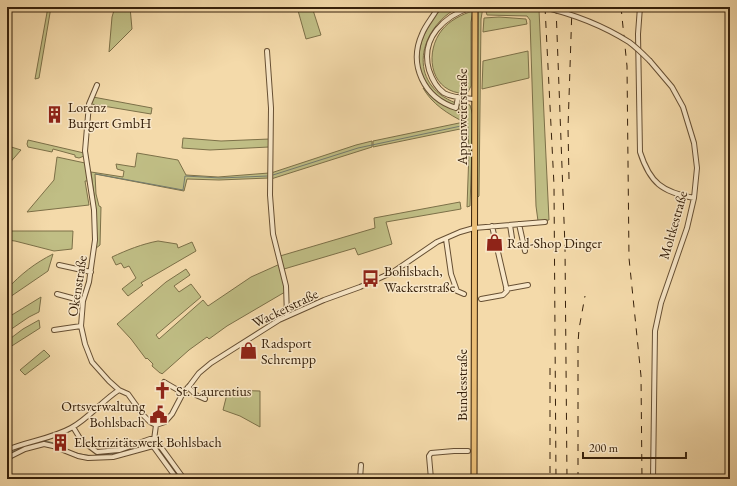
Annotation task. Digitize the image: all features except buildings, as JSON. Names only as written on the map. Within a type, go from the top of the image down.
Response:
[{"type":"main road","name":"Appenweierstraße","points":[[474,291],[475,7]]},
{"type":"main road","name":"Bundesstraße","points":[[474,291],[474,479]]},
{"type":"street","points":[[438,7],[422,31],[417,50],[417,63],[423,82],[432,94],[441,102],[456,108],[458,97]]},
{"type":"street","points":[[472,7],[448,18],[440,25],[433,35],[427,53],[427,62],[432,79],[444,92],[458,97],[474,99]]},
{"type":"street","name":"Moltkestraße","points":[[543,7],[568,13],[596,24],[630,43],[650,60],[672,87],[683,107],[690,125],[697,168],[694,198],[687,228],[661,303],[655,331],[653,479]]},
{"type":"street","points":[[640,7],[638,34],[640,152],[646,168],[654,180],[672,192],[694,198]]},
{"type":"street","points":[[267,51],[271,108],[270,196],[274,234],[286,286],[288,316]]},
{"type":"street","name":"Okenstraße","points":[[96,84],[89,104],[85,151],[94,210],[95,240],[91,272],[83,301],[81,326],[85,344],[92,362],[109,381],[120,390],[128,394],[143,415],[150,422],[156,425]]},
{"type":"street","name":"Wackerstraße","points":[[156,425],[165,422],[172,414],[183,393],[199,373],[243,341],[279,320],[324,300],[360,288],[393,272],[437,242],[460,232],[474,228],[545,222]]},
{"type":"street","points":[[519,224],[525,251]]},
{"type":"street","points":[[510,225],[512,238]]},
{"type":"street","points":[[481,299],[503,295],[507,291],[492,226]]},
{"type":"street","points":[[446,239],[453,282],[457,291],[464,294]]},
{"type":"street","points":[[59,265],[91,272]]},
{"type":"street","points":[[506,289],[528,284]]},
{"type":"street","points":[[57,294],[83,301]]},
{"type":"street","points":[[54,330],[81,326]]},
{"type":"street","points":[[164,382],[183,393]]},
{"type":"street","points":[[188,387],[196,395],[205,399]]},
{"type":"street","points":[[7,450],[19,444],[62,433],[73,427],[111,395],[120,390]]},
{"type":"street","points":[[156,425],[154,442],[177,479]]},
{"type":"street","points":[[73,427],[81,440],[97,452],[119,450],[150,439],[184,479]]},
{"type":"street","points":[[7,458],[25,449],[44,444],[88,458],[113,457],[154,442]]},
{"type":"street","points":[[431,479],[429,456],[431,453],[468,451]]},
{"type":"street","points":[[360,479],[361,465]]},
{"type":"shaded area","points":[[48,7],[51,7],[39,78],[35,79]]},
{"type":"shaded area","points":[[115,7],[130,7],[132,29],[109,52],[112,17]]},
{"type":"shaded area","points":[[297,7],[312,7],[321,35],[306,39]]},
{"type":"shaded area","points":[[444,7],[459,7],[445,16],[434,28],[427,42],[423,56],[424,70],[430,83],[440,94],[456,103],[453,106],[442,100],[433,92],[421,74],[419,63],[419,52],[427,29],[434,17]]},
{"type":"shaded area","points":[[483,7],[481,19],[479,196],[477,198],[478,8]]},
{"type":"shaded area","points":[[523,7],[539,10],[549,220],[538,221],[536,206],[530,20],[527,16],[487,15],[485,8]]},
{"type":"shaded area","points":[[473,11],[471,22],[471,86],[468,92],[459,95],[459,93],[449,90],[441,84],[436,76],[433,68],[433,48],[442,30],[448,24],[456,18]]},
{"type":"shaded area","points":[[499,17],[526,19],[527,24],[483,32],[484,18]]},
{"type":"shaded area","points":[[528,51],[529,78],[482,89],[483,61]]},
{"type":"shaded area","points":[[423,88],[438,100],[454,108],[464,122],[441,108],[431,99]]},
{"type":"shaded area","points":[[93,97],[152,108],[151,114],[91,104]]},
{"type":"shaded area","points":[[461,102],[470,105],[473,116],[470,206],[467,207],[469,151],[468,128],[465,116],[459,108],[459,104]]},
{"type":"shaded area","points":[[464,122],[465,128],[373,147],[373,141]]},
{"type":"shaded area","points":[[7,123],[8,146],[21,150],[7,166]]},
{"type":"shaded area","points":[[183,138],[221,141],[270,139],[269,147],[210,150],[182,148]]},
{"type":"shaded area","points":[[28,140],[84,153],[84,156],[79,158],[75,157],[75,155],[53,149],[52,152],[28,147]]},
{"type":"shaded area","points":[[372,141],[372,147],[271,179],[271,173]]},
{"type":"shaded area","points":[[137,153],[178,160],[186,175],[218,177],[269,173],[269,178],[219,180],[187,179],[184,191],[95,174],[96,194],[99,206],[101,207],[100,245],[95,249],[96,211],[91,172],[123,177],[124,171],[117,169],[116,164],[135,167]]},
{"type":"shaded area","points":[[57,157],[85,163],[88,181],[85,181],[89,205],[27,212],[54,180]]},
{"type":"shaded area","points":[[460,202],[461,209],[386,222],[392,244],[358,255],[355,248],[284,269],[280,256],[375,228],[374,218]]},
{"type":"shaded area","points":[[7,231],[73,231],[72,249],[54,251],[7,240]]},
{"type":"shaded area","points":[[158,241],[177,244],[178,248],[192,242],[196,251],[141,283],[143,285],[128,296],[122,289],[136,278],[129,266],[124,268],[121,263],[116,265],[112,257]]},
{"type":"shaded area","points":[[53,254],[48,271],[7,299],[7,289],[12,284],[34,265]]},
{"type":"shaded area","points":[[280,264],[285,292],[227,326],[209,339],[207,337],[189,350],[162,374],[152,366],[153,364],[147,358],[146,359],[131,339],[117,324],[166,282],[186,269],[190,275],[174,286],[179,292],[191,284],[201,297],[156,335],[159,339],[203,300],[208,306],[251,277]]},
{"type":"shaded area","points":[[41,297],[39,312],[7,332],[7,318]]},
{"type":"shaded area","points":[[39,320],[40,328],[7,349],[7,341],[23,329]]},
{"type":"shaded area","points":[[44,350],[50,356],[25,375],[20,370]]},
{"type":"shaded area","points":[[228,390],[260,391],[260,427],[240,416],[223,410]]},
{"type":"waterway","points":[[273,175],[358,148],[461,126]]},
{"type":"waterway","points":[[96,174],[183,190],[185,176],[220,178],[268,176]]},
{"type":"waterway","points":[[7,455],[22,447],[45,441],[52,442],[65,449]]},
{"type":"waterway","points":[[73,452],[84,455],[103,455],[151,442],[155,445],[181,479]]},
{"type":"waterway","points":[[720,479],[730,476]]},
{"type":"railway","points":[[545,7],[554,185],[556,479]]},
{"type":"railway","points":[[556,7],[565,247],[567,479]]},
{"type":"railway","points":[[569,179],[568,128],[572,7]]},
{"type":"railway","points":[[621,7],[627,66],[629,258],[641,376],[642,479]]},
{"type":"railway","points":[[578,479],[578,343],[585,296]]},
{"type":"railway","points":[[550,368],[550,479]]},
{"type":"place","name":"Lorenz Burgert GmbH","points":[[55,115]]},
{"type":"place","name":"Rad-Shop Dinger","points":[[494,243]]},
{"type":"place","name":"Bohlsbach, Wackerstraße","points":[[371,279]]},
{"type":"place","name":"Radsport Schrempp","points":[[248,351]]},
{"type":"place","name":"St. Laurentius","points":[[163,391]]},
{"type":"place","name":"Ortsverwaltung Bohlsbach","points":[[158,414]]},
{"type":"place","name":"Elektrizitätswerk Bohlsbach","points":[[61,442]]}]
